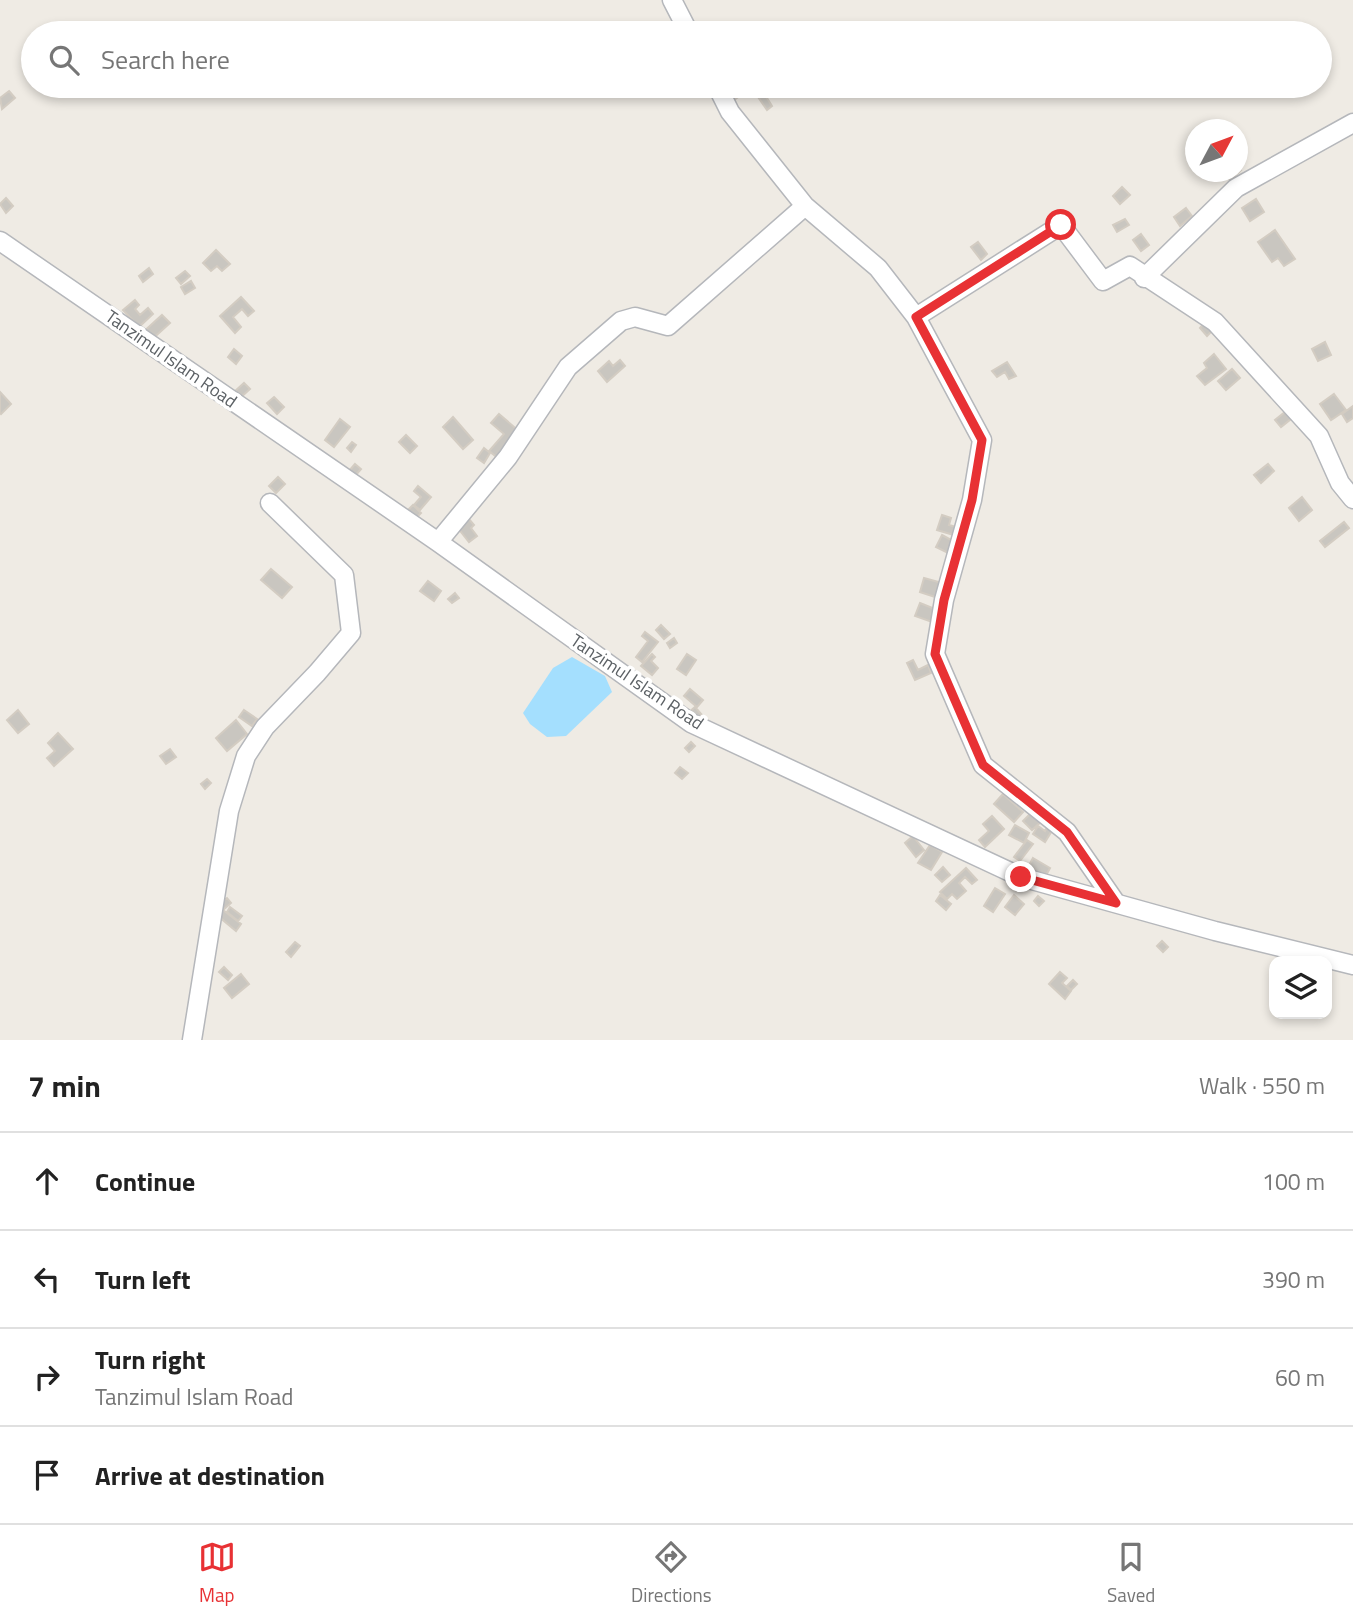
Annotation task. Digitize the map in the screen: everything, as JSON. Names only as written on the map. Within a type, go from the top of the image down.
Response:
[{"type":"street","points":[[672,0],[683,21]]},
{"type":"street","points":[[723,98],[730,112],[806,206],[878,268],[916,317],[982,440],[972,500],[944,600],[935,654],[983,765],[1067,832],[1116,903]]},
{"type":"street","points":[[1144,278],[1236,188],[1353,124]]},
{"type":"street","points":[[438,542],[508,457],[568,367],[621,321],[635,317],[668,326],[806,206]]},
{"type":"street","points":[[916,317],[1061,225],[1103,281],[1130,266],[1144,278],[1215,322],[1319,436],[1340,483],[1353,499]]},
{"type":"street","name":"Tanzimul Islam Road","points":[[0,240],[438,542],[691,723],[1021,877],[1353,965]]},
{"type":"street","points":[[192,1040],[229,811],[246,756],[265,727],[351,633],[344,575],[270,503]]},
{"type":"water","points":[[572,657],[605,676],[612,692],[566,736],[547,737],[530,724],[523,713],[553,668]]},
{"type":"building","points":[[9,91],[15,98],[2,109],[0,98]]},
{"type":"building","points":[[759,98],[767,98],[772,106],[767,110]]},
{"type":"building","points":[[1122,187],[1130,195],[1120,204],[1113,196]]},
{"type":"building","points":[[6,198],[13,206],[6,213],[0,204]]},
{"type":"building","points":[[1256,199],[1264,212],[1250,221],[1242,208]]},
{"type":"building","points":[[1186,208],[1192,216],[1180,226],[1174,217]]},
{"type":"building","points":[[1125,219],[1129,225],[1117,232],[1113,225]]},
{"type":"building","points":[[1275,230],[1295,259],[1284,266],[1278,258],[1272,262],[1258,242]]},
{"type":"building","points":[[1141,234],[1149,245],[1141,251],[1133,240]]},
{"type":"building","points":[[978,242],[987,254],[981,260],[971,247]]},
{"type":"building","points":[[216,250],[230,264],[222,271],[217,266],[211,271],[203,263]]},
{"type":"building","points":[[149,268],[153,274],[143,282],[139,276]]},
{"type":"building","points":[[185,271],[190,276],[181,284],[176,278]]},
{"type":"building","points":[[191,281],[195,288],[185,294],[181,287]]},
{"type":"building","points":[[241,297],[254,311],[248,316],[242,309],[233,317],[241,327],[235,333],[220,316]]},
{"type":"building","points":[[135,300],[139,305],[135,309],[140,315],[148,308],[153,314],[139,327],[123,310]]},
{"type":"building","points":[[162,315],[170,323],[149,342],[141,334]]},
{"type":"building","points":[[1204,323],[1212,331],[1207,336],[1200,328]]},
{"type":"building","points":[[1325,342],[1331,355],[1318,361],[1312,349]]},
{"type":"building","points":[[234,349],[242,356],[236,364],[228,357]]},
{"type":"building","points":[[1214,354],[1226,369],[1205,385],[1197,376],[1207,368],[1204,363]]},
{"type":"building","points":[[620,360],[625,366],[607,382],[598,371],[609,361],[613,366]]},
{"type":"building","points":[[1007,362],[1016,376],[1009,379],[1005,372],[997,377],[992,371]]},
{"type":"building","points":[[1232,369],[1240,378],[1226,390],[1218,381]]},
{"type":"building","points":[[244,383],[250,389],[240,398],[234,392]]},
{"type":"building","points":[[0,392],[11,404],[1,414],[0,413]]},
{"type":"building","points":[[1334,394],[1346,410],[1331,420],[1320,404]]},
{"type":"building","points":[[274,397],[284,407],[277,414],[267,403]]},
{"type":"building","points":[[1353,406],[1353,418],[1347,422],[1342,414]]},
{"type":"building","points":[[1290,408],[1296,415],[1281,427],[1275,420]]},
{"type":"building","points":[[499,414],[520,432],[498,458],[489,451],[504,434],[491,423]]},
{"type":"building","points":[[453,417],[473,440],[463,449],[443,427]]},
{"type":"building","points":[[340,419],[350,427],[334,447],[325,440]]},
{"type":"building","points":[[406,435],[417,446],[410,453],[399,442]]},
{"type":"building","points":[[352,442],[356,445],[351,452],[347,448]]},
{"type":"building","points":[[484,448],[490,453],[484,463],[477,458]]},
{"type":"building","points":[[355,464],[361,469],[355,476],[349,471]]},
{"type":"building","points":[[1268,464],[1274,471],[1261,483],[1254,475]]},
{"type":"building","points":[[278,477],[285,484],[276,493],[269,486]]},
{"type":"building","points":[[418,486],[431,497],[420,510],[414,505],[421,497],[414,491]]},
{"type":"building","points":[[1302,497],[1312,510],[1299,521],[1289,508]]},
{"type":"building","points":[[413,505],[421,513],[413,521],[405,513]]},
{"type":"building","points":[[942,515],[951,518],[949,525],[960,528],[957,536],[937,530]]},
{"type":"building","points":[[468,518],[474,525],[471,528],[477,536],[469,542],[457,527]]},
{"type":"building","points":[[1344,522],[1349,528],[1325,547],[1320,541]]},
{"type":"building","points":[[942,535],[953,541],[948,553],[936,547]]},
{"type":"building","points":[[271,569],[292,587],[282,598],[261,580]]},
{"type":"building","points":[[924,578],[942,583],[938,598],[920,592]]},
{"type":"building","points":[[428,581],[441,591],[434,601],[420,591]]},
{"type":"building","points":[[455,593],[459,598],[452,603],[448,599]]},
{"type":"building","points":[[920,603],[940,611],[935,623],[915,616]]},
{"type":"building","points":[[661,625],[670,634],[664,639],[656,630]]},
{"type":"building","points":[[645,632],[658,642],[642,662],[636,657],[648,641],[642,636]]},
{"type":"building","points":[[674,638],[677,643],[670,648],[667,643]]},
{"type":"building","points":[[652,654],[655,657],[651,661],[658,668],[652,675],[641,666]]},
{"type":"building","points":[[687,654],[696,660],[686,675],[677,669]]},
{"type":"building","points":[[913,660],[918,670],[928,665],[931,673],[915,680],[907,663]]},
{"type":"building","points":[[690,689],[703,700],[697,707],[684,696]]},
{"type":"building","points":[[695,707],[702,715],[695,722],[687,714]]},
{"type":"building","points":[[18,710],[29,724],[18,733],[7,720]]},
{"type":"building","points":[[244,710],[257,719],[252,726],[239,717]]},
{"type":"building","points":[[236,720],[247,734],[227,751],[216,738]]},
{"type":"building","points":[[58,733],[73,749],[54,766],[47,758],[55,751],[48,743]]},
{"type":"building","points":[[691,742],[695,746],[689,752],[685,748]]},
{"type":"building","points":[[170,749],[176,757],[166,764],[160,756]]},
{"type":"building","points":[[680,767],[688,773],[682,779],[675,773]]},
{"type":"building","points":[[207,779],[211,783],[205,789],[201,784]]},
{"type":"building","points":[[1003,794],[1023,812],[1014,822],[994,804]]},
{"type":"building","points":[[1034,810],[1043,820],[1032,830],[1023,821]]},
{"type":"building","points":[[992,816],[1004,829],[985,847],[979,840],[989,831],[983,824]]},
{"type":"building","points":[[1050,822],[1055,826],[1045,842],[1033,834],[1038,826],[1045,831]]},
{"type":"building","points":[[1015,825],[1029,833],[1024,843],[1009,835]]},
{"type":"building","points":[[913,836],[924,850],[916,857],[905,843]]},
{"type":"building","points":[[1027,840],[1033,844],[1020,861],[1014,857]]},
{"type":"building","points":[[930,845],[942,852],[931,870],[918,863]]},
{"type":"building","points":[[1033,858],[1050,868],[1044,879],[1027,869]]},
{"type":"building","points":[[943,867],[950,875],[942,882],[935,875]]},
{"type":"building","points":[[966,868],[977,880],[972,884],[965,877],[959,883],[966,891],[957,899],[952,894],[947,899],[940,892]]},
{"type":"building","points":[[995,888],[1005,894],[993,912],[984,906]]},
{"type":"building","points":[[940,895],[951,904],[946,910],[936,901]]},
{"type":"building","points":[[1014,895],[1024,904],[1015,915],[1005,907]]},
{"type":"building","points":[[1038,896],[1044,901],[1039,906],[1034,901]]},
{"type":"building","points":[[227,898],[231,903],[223,910],[218,904]]},
{"type":"building","points":[[230,907],[242,916],[238,921],[227,912]]},
{"type":"building","points":[[223,910],[241,924],[236,931],[218,916]]},
{"type":"building","points":[[1162,941],[1168,947],[1163,952],[1157,946]]},
{"type":"building","points":[[295,942],[300,946],[291,957],[286,952]]},
{"type":"building","points":[[224,967],[232,975],[228,980],[219,972]]},
{"type":"building","points":[[1060,972],[1067,978],[1062,983],[1071,991],[1065,999],[1049,984]]},
{"type":"building","points":[[241,974],[249,984],[232,998],[224,988]]},
{"type":"building","points":[[1073,980],[1077,984],[1071,990],[1067,986]]},
{"type":"route","points":[[1021,877],[1116,903],[1067,832],[983,765],[935,654],[944,600],[972,500],[982,440],[916,317],[1061,225]]}]
